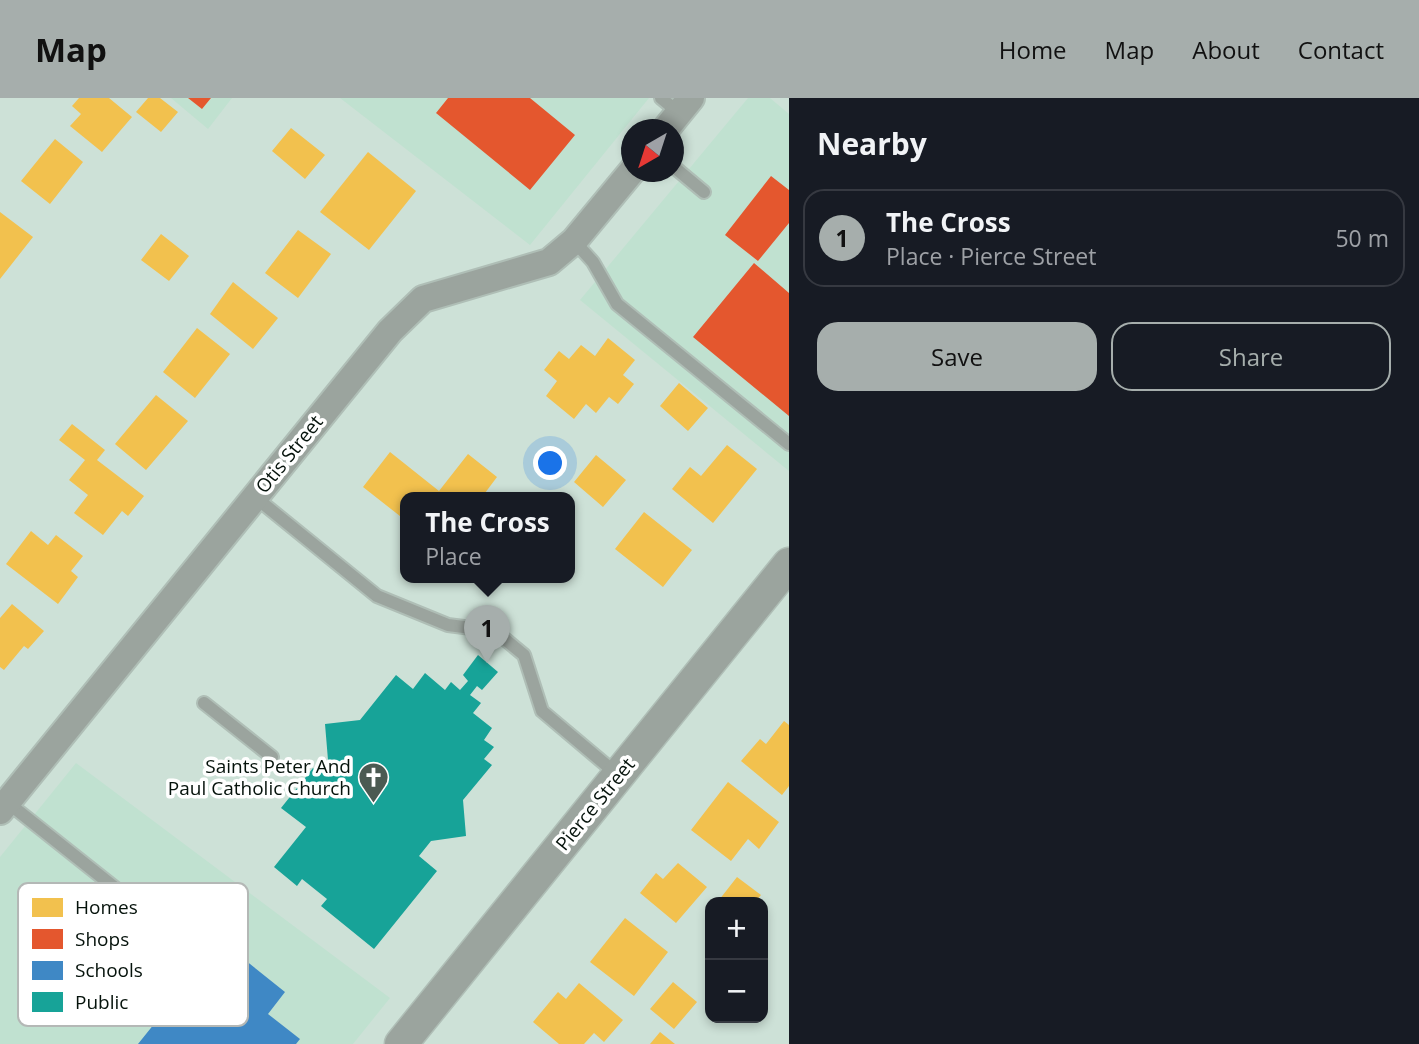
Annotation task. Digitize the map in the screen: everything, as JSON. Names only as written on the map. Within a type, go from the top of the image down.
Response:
[{"type":"street","name":"Otis Street","points":[[4,806],[390,331],[423,299],[549,262],[574,241],[623,182]]},
{"type":"street","name":"Pierce Street","points":[[401,1044],[789,564]]},
{"type":"lane","points":[[684,175],[704,192]]},
{"type":"lane","points":[[574,241],[593,262],[617,304],[789,444]]},
{"type":"lane","points":[[255,497],[377,596],[448,625],[495,631],[524,656],[542,711],[618,775]]},
{"type":"lane","points":[[204,703],[272,757]]},
{"type":"lane","points":[[4,806],[107,883]]},
{"type":"shaded area","points":[[171,98],[232,98],[208,129]]},
{"type":"shaded area","points":[[340,98],[649,98],[632,119],[621,119],[621,133],[530,245]]},
{"type":"shaded area","points":[[748,98],[770,98],[789,114],[789,471],[580,300],[678,182],[684,182],[684,175]]},
{"type":"shaded area","points":[[76,763],[236,883],[18,883],[18,1026],[248,1026],[248,892],[390,998],[353,1044],[0,1044],[0,857]]},
{"type":"building: Homes","points":[[79,98],[109,98],[132,117],[102,152],[70,126],[81,114],[72,106]]},
{"type":"building: Homes","points":[[148,98],[160,98],[178,112],[161,132],[136,112]]},
{"type":"building: Homes","points":[[291,128],[325,155],[305,179],[272,151]]},
{"type":"building: Homes","points":[[55,139],[83,162],[50,204],[21,181]]},
{"type":"building: Homes","points":[[368,152],[416,191],[369,250],[320,212]]},
{"type":"building: Homes","points":[[0,212],[33,237],[0,279]]},
{"type":"building: Homes","points":[[298,230],[331,254],[298,298],[265,273]]},
{"type":"building: Homes","points":[[161,234],[189,256],[169,281],[141,260]]},
{"type":"building: Homes","points":[[233,282],[278,318],[253,349],[210,314]]},
{"type":"building: Homes","points":[[197,328],[230,354],[195,398],[163,372]]},
{"type":"building: Homes","points":[[608,338],[635,360],[623,375],[634,384],[618,404],[609,397],[596,413],[586,404],[574,419],[546,396],[557,381],[544,370],[559,351],[569,359],[581,345],[595,356]]},
{"type":"building: Homes","points":[[679,383],[708,408],[688,431],[660,406]]},
{"type":"building: Homes","points":[[156,395],[188,421],[146,470],[115,444]]},
{"type":"building: Homes","points":[[72,424],[105,450],[97,460],[144,496],[128,516],[122,511],[103,535],[74,513],[88,495],[69,480],[85,460],[59,440]]},
{"type":"building: Homes","points":[[727,445],[757,469],[713,523],[672,489],[690,467],[701,476]]},
{"type":"building: Homes","points":[[390,452],[439,491],[468,454],[497,477],[486,492],[400,492],[400,516],[363,487]]},
{"type":"building: Homes","points":[[596,455],[626,480],[603,507],[574,482]]},
{"type":"building: Homes","points":[[644,512],[692,550],[663,587],[615,549]]},
{"type":"building: Homes","points":[[31,531],[48,545],[56,535],[83,556],[71,571],[78,577],[58,604],[6,564]]},
{"type":"building: Homes","points":[[12,604],[44,631],[28,649],[24,646],[4,670],[0,667],[0,618]]},
{"type":"building: Homes","points":[[784,721],[789,725],[789,786],[782,795],[741,761],[760,739],[766,744]]},
{"type":"building: Homes","points":[[728,782],[779,822],[759,849],[748,839],[731,861],[691,830]]},
{"type":"building: Homes","points":[[678,863],[707,887],[676,923],[640,893],[656,873],[663,879]]},
{"type":"building: Homes","points":[[737,877],[761,895],[759,897],[721,897]]},
{"type":"building: Homes","points":[[625,918],[668,952],[634,996],[590,962]]},
{"type":"building: Homes","points":[[673,982],[697,1002],[674,1029],[650,1009]]},
{"type":"building: Homes","points":[[579,983],[623,1020],[604,1042],[594,1033],[584,1044],[559,1044],[533,1022],[558,992],[566,999]]},
{"type":"building: Homes","points":[[660,1032],[675,1044],[650,1044]]},
{"type":"building: Shops","points":[[188,98],[211,98],[202,109]]},
{"type":"building: Shops","points":[[448,98],[530,98],[575,135],[530,190],[436,113]]},
{"type":"building: Shops","points":[[771,176],[789,190],[789,223],[758,261],[725,235]]},
{"type":"building: Shops","points":[[754,263],[789,293],[789,416],[693,337]]},
{"type":"building: Schools","points":[[248,962],[285,992],[268,1014],[300,1039],[296,1044],[138,1044],[152,1026],[248,1026]]},
{"type":"building: Public","name":"Saints Peter And Paul Catholic Church","points":[[478,655],[498,672],[482,690],[477,686],[470,695],[481,703],[473,713],[492,728],[484,740],[494,747],[484,759],[492,765],[463,800],[466,836],[431,841],[419,856],[437,871],[374,949],[321,906],[327,899],[302,879],[297,886],[274,867],[306,827],[281,808],[313,768],[317,772],[328,760],[325,724],[360,720],[396,675],[413,689],[425,673],[445,690],[451,682],[460,690],[468,681],[463,675]]},
{"type":"place","name":"The Cross","points":[[487,663]]},
{"type":"place","name":"Saints Peter And Paul Catholic Church","points":[[374,804]]}]
